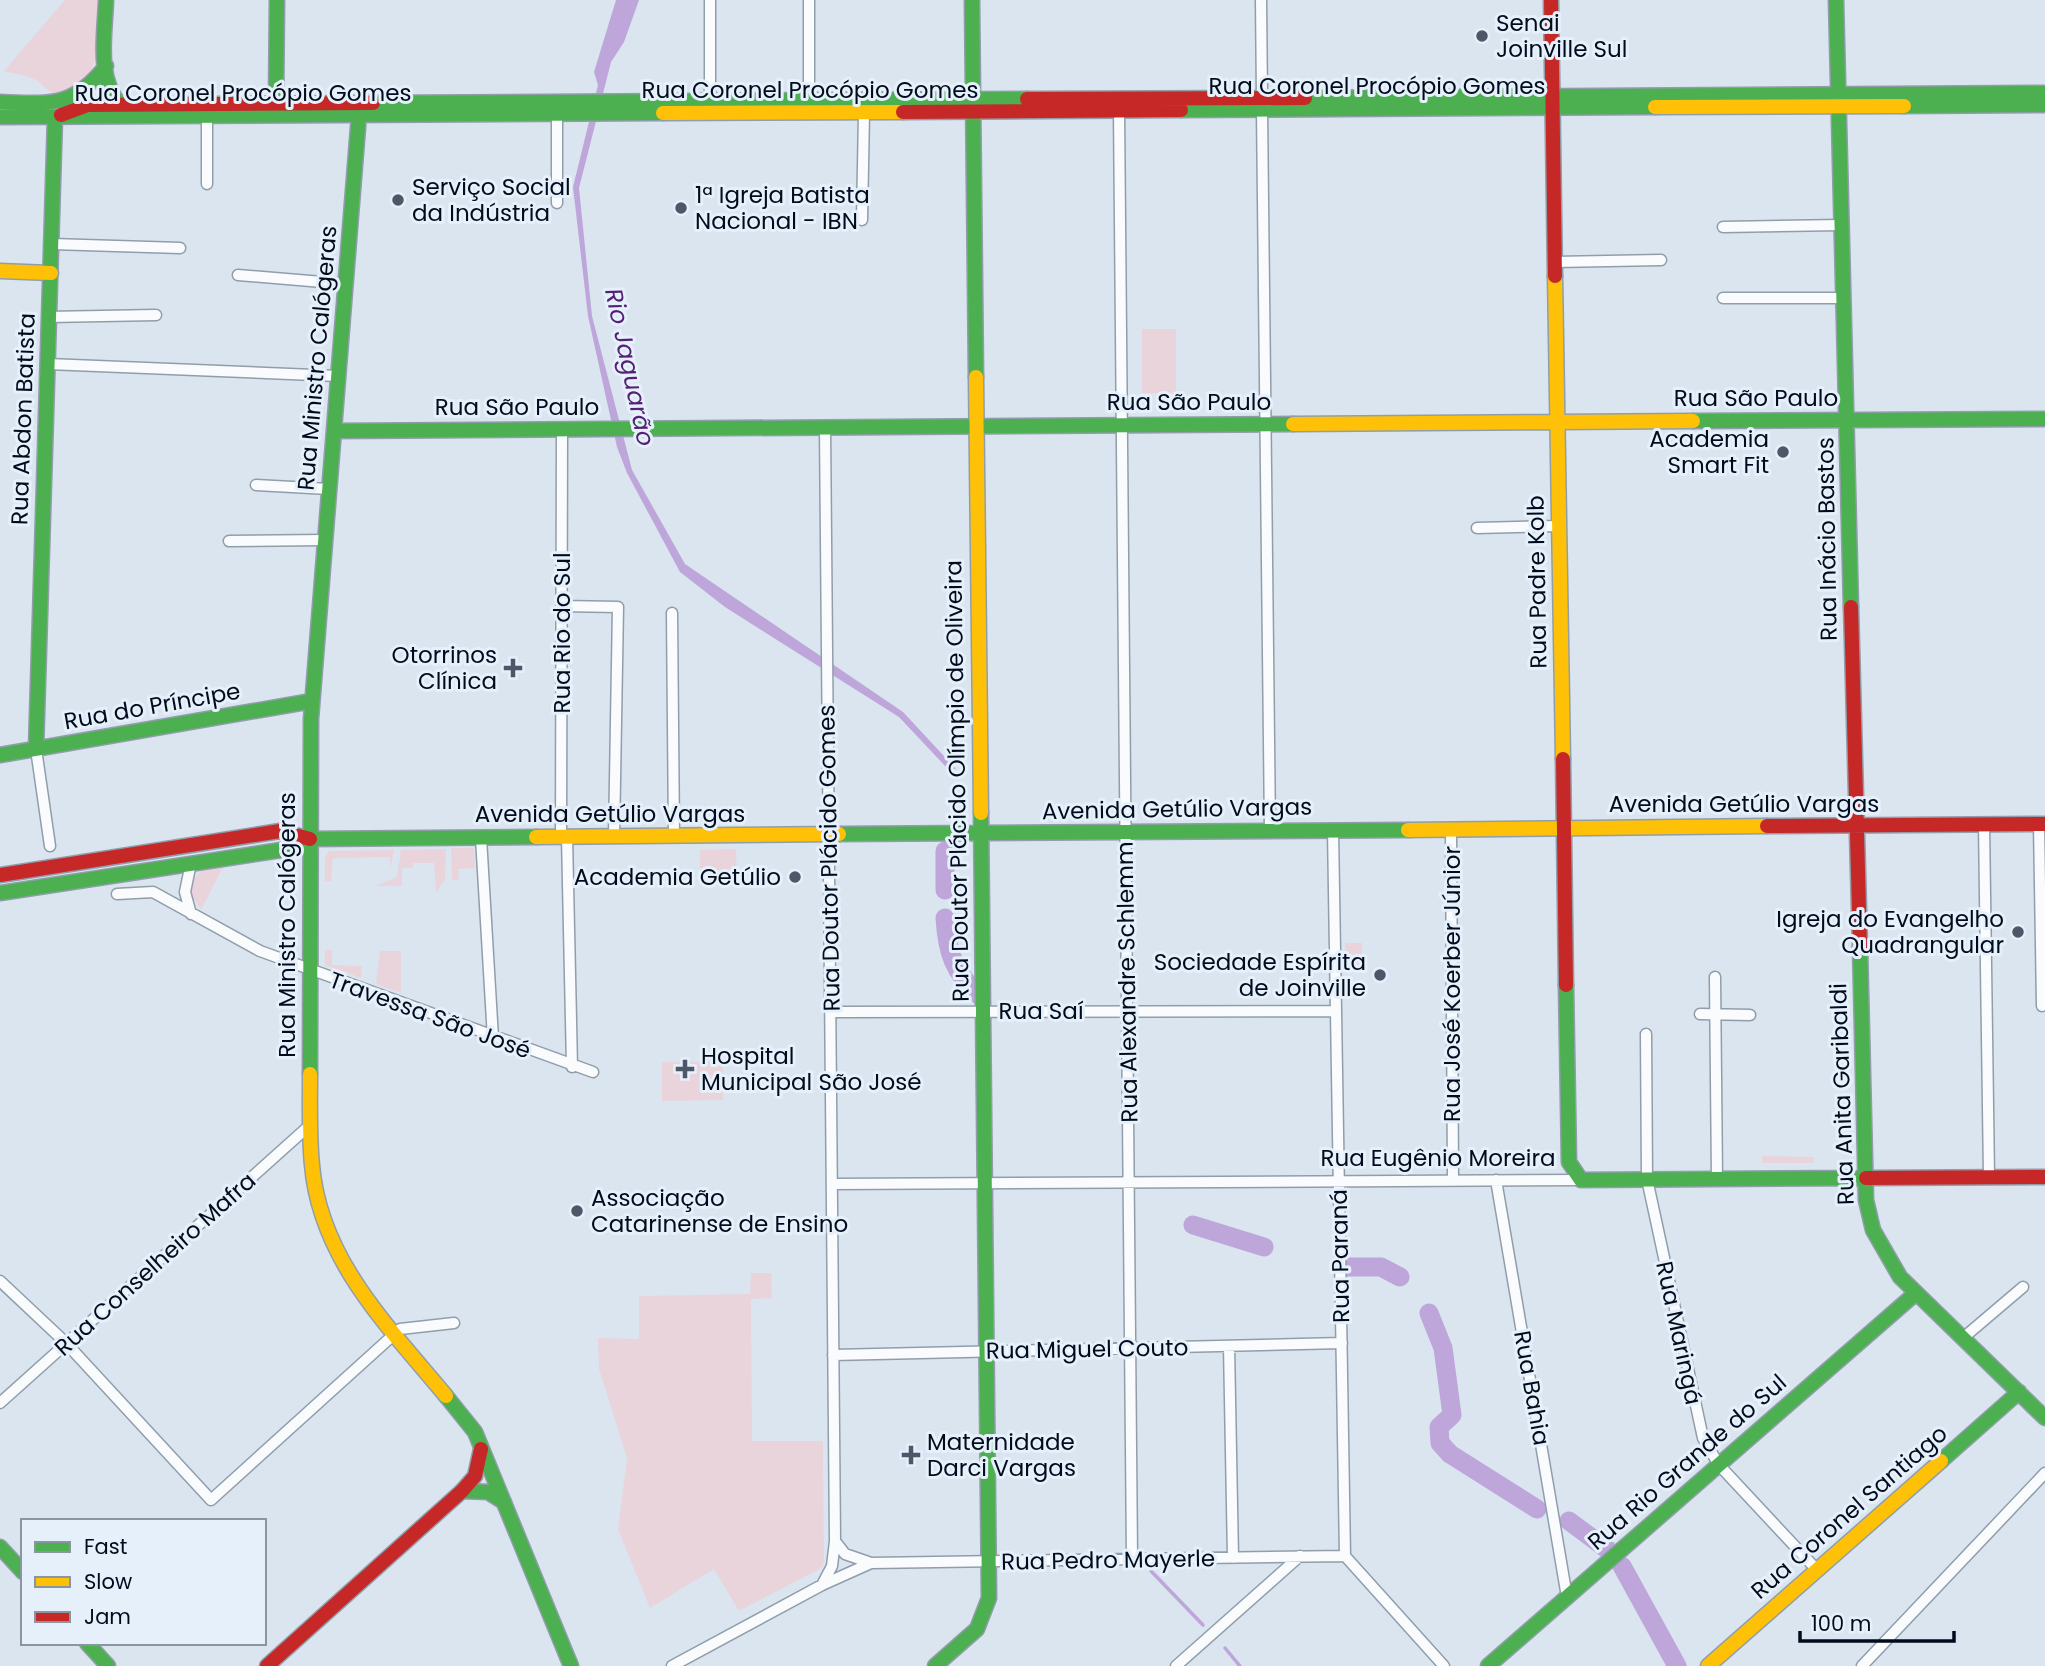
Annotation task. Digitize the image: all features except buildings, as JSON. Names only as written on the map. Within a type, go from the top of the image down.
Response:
[{"type":"main road","points":[[106,0],[106,66],[109,91],[120,105]]},
{"type":"main road","points":[[276,103],[277,0]]},
{"type":"main road","name":"Rua Doutor Plácido Olímpio de Oliveira","points":[[935,1666],[985,1621],[989,1598],[972,0]]},
{"type":"main road","name":"Rua Padre Kolb","points":[[1551,0],[1569,1162]]},
{"type":"main road","name":"Rua Inácio Bastos","points":[[1836,0],[1857,826]]},
{"type":"main road","points":[[0,102],[68,101],[83,94],[106,66]]},
{"type":"main road","name":"Rua Coronel Procópio Gomes","points":[[55,117],[80,106],[276,103],[864,113],[973,106],[1838,100],[2045,93]]},
{"type":"main road","name":"Rua Coronel Procópio Gomes","points":[[1838,100],[2045,105]]},
{"type":"main road","name":"Rua Coronel Procópio Gomes","points":[[609,108],[710,102],[809,101],[1119,111],[1262,104]]},
{"type":"main road","points":[[46,103],[55,117]]},
{"type":"main road","name":"Rua Coronel Procópio Gomes","points":[[55,117],[557,114],[584,108]]},
{"type":"main road","name":"Rua Ministro Calógeras","points":[[359,116],[312,701],[310,1125],[316,1190],[328,1234],[352,1282],[393,1336],[467,1419],[571,1666]]},
{"type":"main road","points":[[0,117],[55,117]]},
{"type":"main road","name":"Rua Abdon Batista","points":[[36,749],[55,117]]},
{"type":"main road","points":[[0,271],[51,273]]},
{"type":"main road","name":"Rua São Paulo","points":[[334,431],[2045,419]]},
{"type":"main road","name":"Rua do Príncipe","points":[[0,755],[312,701]]},
{"type":"main road","name":"Avenida Getúlio Vargas","points":[[310,839],[2042,824]]},
{"type":"main road","name":"Rua Anita Garibaldi","points":[[1857,826],[1866,1178],[1873,1230],[1889,1262],[1916,1293],[2045,1418]]},
{"type":"main road","points":[[0,875],[280,831],[310,839]]},
{"type":"main road","points":[[0,893],[281,850],[310,839]]},
{"type":"main road","points":[[1569,1162],[1581,1180]]},
{"type":"main road","name":"Rua Eugênio Moreira","points":[[1581,1180],[2045,1177]]},
{"type":"main road","name":"Rua Rio Grande do Sul","points":[[1488,1666],[1916,1293]]},
{"type":"main road","name":"Rua Coronel Santiago","points":[[1708,1666],[2019,1392]]},
{"type":"main road","points":[[267,1666],[462,1491],[475,1476],[481,1447]]},
{"type":"main road","points":[[462,1491],[488,1492],[504,1502]]},
{"type":"main road","points":[[0,1547],[21,1570]]},
{"type":"main road","points":[[89,1645],[107,1666]]},
{"type":"street","points":[[710,0],[710,102]]},
{"type":"street","points":[[809,0],[809,101]]},
{"type":"street","points":[[1261,0],[1270,831]]},
{"type":"street","name":"Rua Alexandre Schlemm","points":[[1119,111],[1132,1559]]},
{"type":"street","points":[[862,220],[864,113]]},
{"type":"street","points":[[557,114],[557,203]]},
{"type":"street","points":[[207,117],[207,184]]},
{"type":"street","points":[[1723,227],[1841,225]]},
{"type":"street","points":[[51,244],[180,248]]},
{"type":"street","points":[[1555,262],[1661,260]]},
{"type":"street","points":[[238,275],[346,284]]},
{"type":"street","points":[[1723,298],[1843,298]]},
{"type":"street","points":[[48,317],[156,316]]},
{"type":"street","points":[[48,363],[338,376]]},
{"type":"street","name":"Rua Doutor Plácido Gomes","points":[[822,1585],[832,1566],[835,1541],[825,428]]},
{"type":"street","name":"Rua Rio do Sul","points":[[562,429],[564,837],[572,1067]]},
{"type":"street","points":[[256,485],[329,489]]},
{"type":"street","points":[[1477,528],[1559,526]]},
{"type":"street","points":[[229,541],[324,541]]},
{"type":"street","points":[[562,606],[618,607],[614,836]]},
{"type":"street","points":[[672,614],[674,836]]},
{"type":"street","name":"Rua Abdon Batista","points":[[36,749],[50,846]]},
{"type":"street","points":[[1984,824],[1989,1177]]},
{"type":"street","points":[[2042,824],[2042,1006]]},
{"type":"street","name":"Rua José Koerber Júnior","points":[[1451,829],[1453,1180]]},
{"type":"street","name":"Rua Paraná","points":[[1334,830],[1345,1556]]},
{"type":"street","points":[[481,838],[493,1038]]},
{"type":"street","points":[[191,863],[185,892],[191,914]]},
{"type":"street","name":"Travessa São José","points":[[117,894],[148,890],[233,939],[310,971],[572,1067],[593,1072]]},
{"type":"street","points":[[1715,977],[1717,1179]]},
{"type":"street","name":"Rua Saí","points":[[830,1012],[1336,1010]]},
{"type":"street","points":[[1700,1014],[1750,1015]]},
{"type":"street","name":"Rua Maringá","points":[[1646,1034],[1647,1179],[1698,1420],[1710,1452],[1719,1465],[1817,1570]]},
{"type":"street","name":"Rua Conselheiro Mafra","points":[[0,1403],[310,1125]]},
{"type":"street","points":[[1558,1180],[1569,1162]]},
{"type":"street","name":"Rua Bahia","points":[[1496,1180],[1567,1597]]},
{"type":"street","name":"Rua Eugênio Moreira","points":[[832,1184],[1581,1180]]},
{"type":"street","points":[[0,1281],[66,1343],[211,1500],[405,1327],[454,1323]]},
{"type":"street","points":[[1963,1338],[2023,1287]]},
{"type":"street","name":"Rua Miguel Couto","points":[[833,1355],[1342,1343]]},
{"type":"street","points":[[1229,1346],[1233,1558]]},
{"type":"street","points":[[1862,1666],[2045,1473]]},
{"type":"street","points":[[835,1541],[845,1554],[871,1563]]},
{"type":"street","points":[[1176,1666],[1300,1556]]},
{"type":"street","points":[[1345,1556],[1444,1666]]},
{"type":"street","name":"Rua Pedro Mayerle","points":[[871,1563],[1345,1556]]},
{"type":"street","points":[[671,1666],[822,1585],[871,1563]]},
{"type":"shaded area","points":[[65,0],[97,0],[97,43],[91,74],[84,86],[74,93],[59,95],[32,78],[4,71]]},
{"type":"shaded area","name":"Rio Jaguarão","points":[[616,0],[639,0],[624,42],[611,62],[579,188],[592,316],[632,470],[685,564],[903,712],[956,769],[948,769],[899,717],[725,607],[680,572],[627,473],[617,447],[588,316],[573,187],[598,85],[594,72]]},
{"type":"shaded area","points":[[1142,329],[1176,329],[1176,393],[1142,393]]},
{"type":"shaded area","points":[[451,848],[474,848],[475,868],[458,869],[459,880],[452,880]]},
{"type":"shaded area","points":[[446,849],[445,879],[436,893],[434,863],[413,863],[413,868],[402,868],[402,886],[375,886],[397,877],[401,850]]},
{"type":"shaded area","points":[[736,849],[737,879],[700,880],[700,850]]},
{"type":"shaded area","points":[[394,850],[390,869],[390,857],[333,858],[331,881],[325,881],[325,858],[329,851]]},
{"type":"shaded area","points":[[224,865],[201,910],[192,896],[192,881],[204,868]]},
{"type":"shaded area","points":[[1345,943],[1362,943],[1362,969],[1346,969]]},
{"type":"shaded area","points":[[325,950],[332,950],[332,965],[362,966],[361,978],[325,965]]},
{"type":"shaded area","points":[[380,951],[401,951],[401,993],[376,984]]},
{"type":"shaded area","points":[[662,1062],[723,1062],[723,1100],[662,1101]]},
{"type":"shaded area","points":[[1762,1156],[1814,1157],[1814,1163],[1762,1163]]},
{"type":"shaded area","points":[[751,1273],[771,1273],[772,1298],[751,1299],[752,1441],[823,1441],[824,1563],[818,1570],[739,1611],[714,1569],[650,1608],[618,1529],[627,1458],[599,1369],[598,1338],[639,1339],[639,1296],[750,1294]]},
{"type":"waterway","name":"Rio Jaguarão","points":[[945,851],[945,890]]},
{"type":"waterway","name":"Rio Jaguarão","points":[[945,918],[950,952],[958,971],[981,997]]},
{"type":"waterway","name":"Rio Jaguarão","points":[[1193,1225],[1264,1247]]},
{"type":"waterway","name":"Rio Jaguarão","points":[[1346,1267],[1381,1267],[1400,1277]]},
{"type":"waterway","name":"Rio Jaguarão","points":[[1429,1313],[1443,1348],[1452,1415],[1439,1427],[1440,1443],[1450,1454],[1537,1509]]},
{"type":"waterway","name":"Rio Jaguarão","points":[[1569,1521],[1608,1550]]},
{"type":"waterway","name":"Rio Jaguarão","points":[[1622,1566],[1677,1666]]},
{"type":"waterway","points":[[1151,1571],[1203,1625]]},
{"type":"waterway","points":[[1225,1648],[1240,1666]]},
{"type":"traffic: fast","points":[[106,0],[105,68],[112,94],[120,105]]},
{"type":"traffic: fast","points":[[276,103],[277,0]]},
{"type":"traffic: fast","points":[[972,0],[976,377]]},
{"type":"traffic: fast","points":[[1836,0],[1851,607]]},
{"type":"traffic: fast","points":[[0,102],[47,103],[71,96],[83,90],[106,66]]},
{"type":"traffic: fast","points":[[1305,98],[2045,93]]},
{"type":"traffic: fast","points":[[373,103],[1027,99]]},
{"type":"traffic: fast","points":[[1904,106],[2045,105]]},
{"type":"traffic: fast","points":[[1181,110],[1655,107]]},
{"type":"traffic: fast","points":[[0,117],[663,113]]},
{"type":"traffic: fast","points":[[310,1074],[311,719],[359,115]]},
{"type":"traffic: fast","points":[[36,749],[55,117]]},
{"type":"traffic: fast","points":[[1693,421],[2045,419]]},
{"type":"traffic: fast","points":[[334,431],[1293,424]]},
{"type":"traffic: fast","points":[[0,755],[312,701]]},
{"type":"traffic: fast","points":[[935,1666],[977,1629],[989,1598],[981,813]]},
{"type":"traffic: fast","points":[[839,834],[1408,830]]},
{"type":"traffic: fast","points":[[0,893],[281,850],[310,839],[536,837]]},
{"type":"traffic: fast","points":[[1860,947],[1866,1200],[1873,1230],[1900,1277],[2045,1418]]},
{"type":"traffic: fast","points":[[1566,985],[1569,1162],[1581,1180],[1866,1178]]},
{"type":"traffic: fast","points":[[1488,1666],[1916,1293]]},
{"type":"traffic: fast","points":[[1941,1461],[2019,1392]]},
{"type":"traffic: fast","points":[[446,1396],[475,1432],[571,1666]]},
{"type":"traffic: fast","points":[[462,1491],[488,1492],[504,1502]]},
{"type":"traffic: fast","points":[[0,1547],[21,1570]]},
{"type":"traffic: fast","points":[[89,1645],[108,1666]]},
{"type":"traffic: slow","points":[[1655,107],[1904,106]]},
{"type":"traffic: slow","points":[[663,113],[903,112]]},
{"type":"traffic: slow","points":[[0,271],[51,273]]},
{"type":"traffic: slow","points":[[1555,276],[1563,759]]},
{"type":"traffic: slow","points":[[976,377],[981,813]]},
{"type":"traffic: slow","points":[[1293,424],[1693,421]]},
{"type":"traffic: slow","points":[[1408,830],[1767,826]]},
{"type":"traffic: slow","points":[[536,837],[839,834]]},
{"type":"traffic: slow","points":[[310,1074],[312,1165],[318,1199],[328,1231],[343,1262],[381,1318],[446,1396]]},
{"type":"traffic: slow","points":[[1708,1666],[1941,1461]]},
{"type":"traffic: jam","points":[[1551,0],[1555,276]]},
{"type":"traffic: jam","points":[[1027,99],[1305,98]]},
{"type":"traffic: jam","points":[[61,115],[88,105],[373,103]]},
{"type":"traffic: jam","points":[[903,112],[1181,110]]},
{"type":"traffic: jam","points":[[1851,607],[1860,947]]},
{"type":"traffic: jam","points":[[1563,759],[1566,985]]},
{"type":"traffic: jam","points":[[1767,826],[2045,824]]},
{"type":"traffic: jam","points":[[0,875],[280,831],[310,839]]},
{"type":"traffic: jam","points":[[1866,1178],[2045,1177]]},
{"type":"traffic: jam","points":[[267,1666],[462,1491],[475,1476],[481,1449]]},
{"type":"place","name":"Senai Joinville Sul","points":[[1482,36]]},
{"type":"place","name":"Serviço Social da Indústria","points":[[398,200]]},
{"type":"place","name":"1ª Igreja Batista Nacional - IBN","points":[[681,208]]},
{"type":"place","name":"Academia Smart Fit","points":[[1783,452]]},
{"type":"place","name":"Otorrinos Clínica","points":[[513,668]]},
{"type":"place","name":"Academia Getúlio","points":[[795,877]]},
{"type":"place","name":"Igreja do Evangelho Quadrangular","points":[[2018,932]]},
{"type":"place","name":"Sociedade Espírita de Joinville","points":[[1380,975]]},
{"type":"place","name":"Hospital Municipal São José","points":[[685,1069]]},
{"type":"place","name":"Associação Catarinense de Ensino","points":[[577,1211]]},
{"type":"place","name":"Maternidade Darci Vargas","points":[[911,1455]]}]
